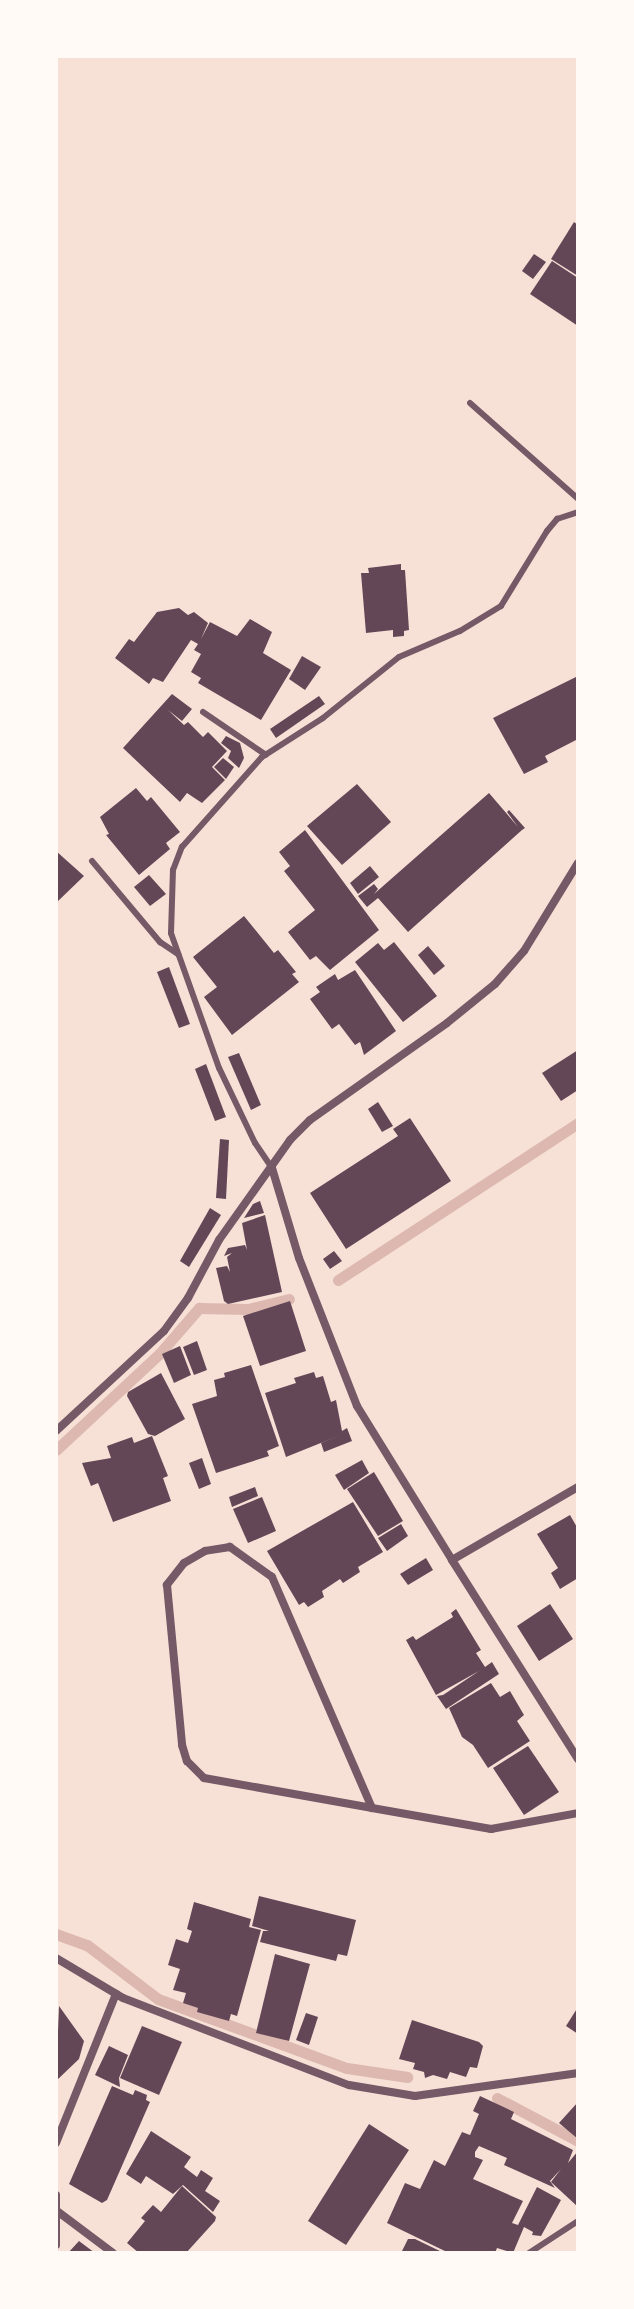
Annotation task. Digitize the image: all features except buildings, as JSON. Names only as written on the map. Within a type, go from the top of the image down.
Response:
[{"type":"street","points":[[56,1431],[164,1331],[188,1298],[219,1240],[290,1140],[310,1120],[447,1023],[495,984],[524,951],[578,863]]},
{"type":"street","points":[[272,1168],[299,1258],[357,1406],[578,1759]]},
{"type":"street","points":[[452,1560],[578,1487]]},
{"type":"street","points":[[372,1808],[272,1577],[230,1547],[205,1551],[184,1563],[167,1585],[182,1745],[195,1772],[204,1778],[372,1808],[491,1829],[578,1813]]},
{"type":"street","points":[[56,1958],[116,1994],[362,2087],[415,2096],[578,2073]]},
{"type":"street","points":[[56,2143],[116,1994]]},
{"type":"street","points":[[56,2195],[56,2245]]},
{"type":"street","points":[[57,2211],[113,2253]]},
{"type":"lane","points":[[470,403],[578,499]]},
{"type":"lane","points":[[272,1168],[255,1143],[219,1068],[171,933],[173,870],[182,847],[266,755],[323,718],[399,657],[460,631],[501,606],[547,531],[557,519],[578,512]]},
{"type":"lane","points":[[203,712],[266,755]]},
{"type":"lane","points":[[92,861],[160,942],[178,954]]},
{"type":"lane","points":[[529,2253],[578,2221]]},
{"type":"waterway","points":[[338,1280],[578,1123]]},
{"type":"waterway","points":[[56,1450],[160,1353],[199,1308],[248,1309],[289,1299]]},
{"type":"waterway","points":[[56,1934],[87,1945],[158,1999],[347,2068],[407,2077]]},
{"type":"waterway","points":[[497,2098],[578,2141]]}]
